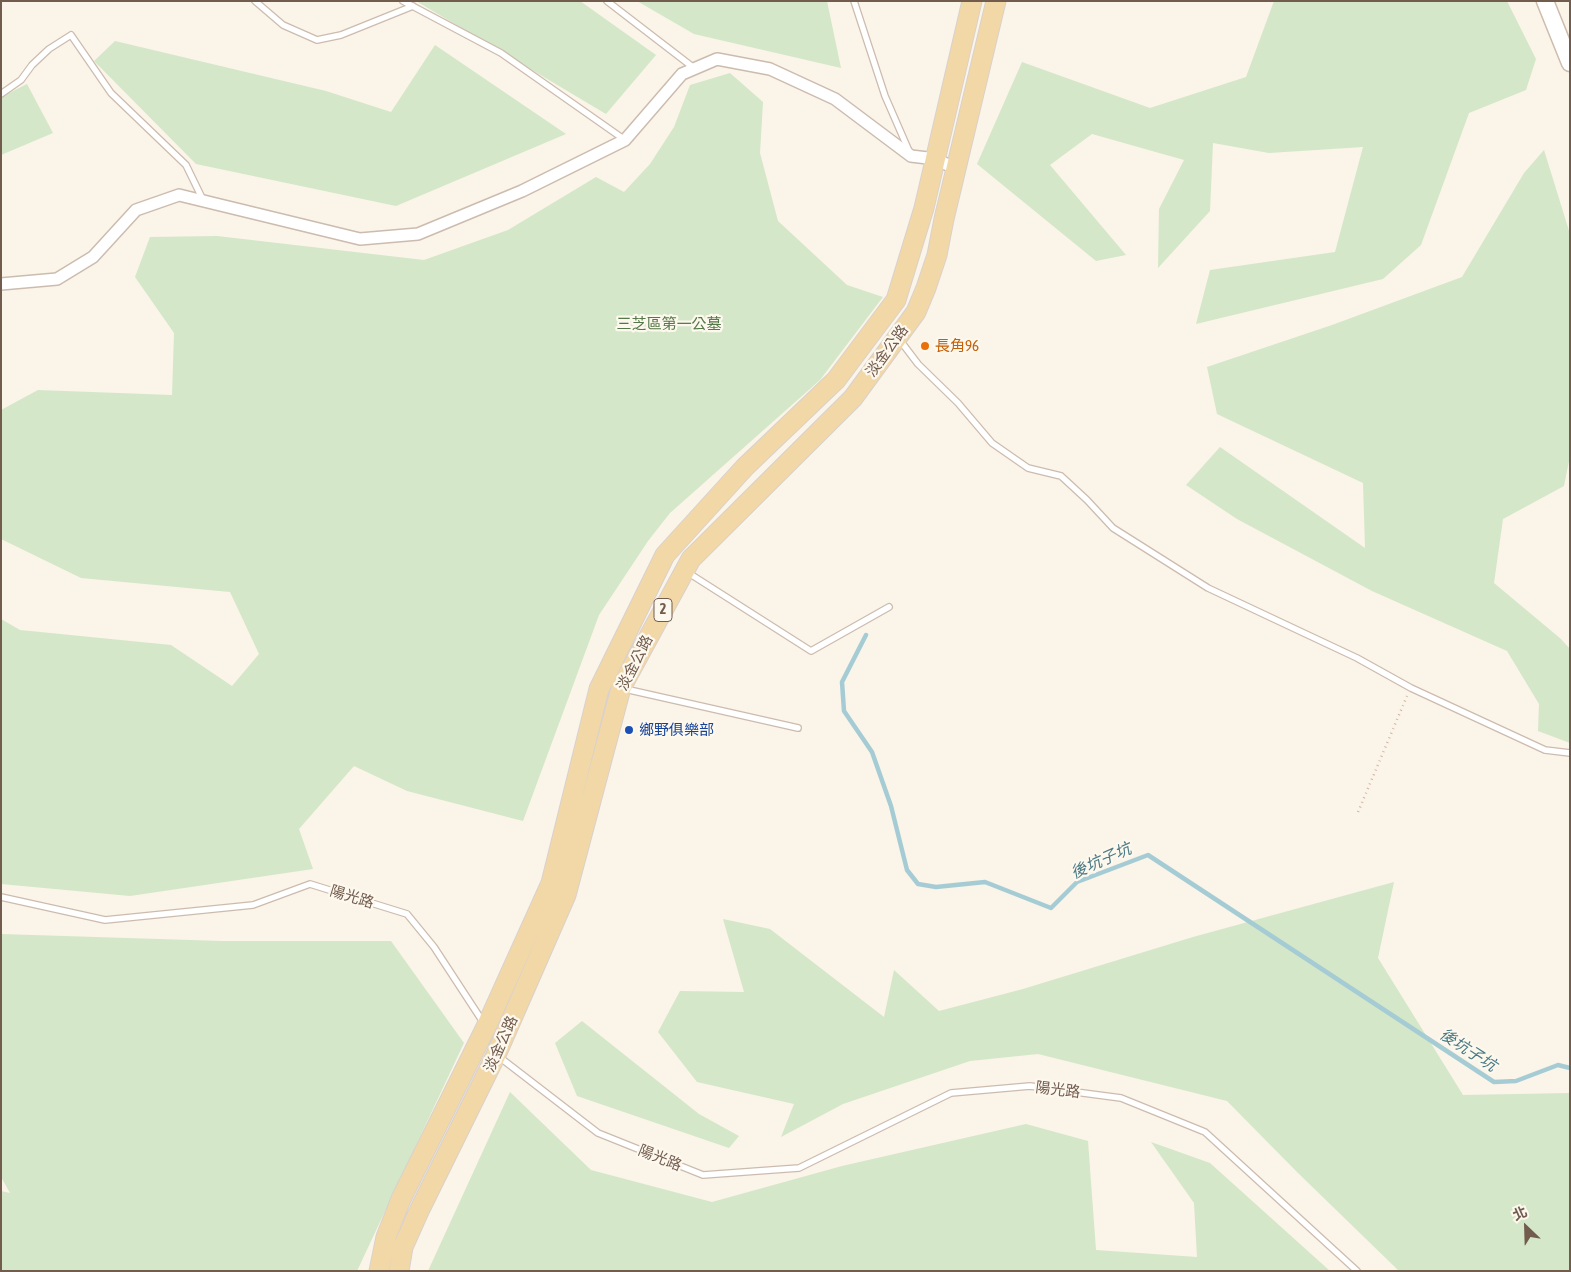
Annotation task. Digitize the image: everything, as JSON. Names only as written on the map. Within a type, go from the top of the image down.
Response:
[{"type":"main road","name":"淡金公路","points":[[379,1271],[386,1237],[401,1199],[488,1031],[551,883],[599,689],[665,555],[745,467],[836,380],[896,300],[924,208],[972,1]]},
{"type":"main road","name":"淡金公路","points":[[398,1271],[403,1246],[566,895],[621,688],[691,559],[853,398],[916,312],[937,255],[996,1]]},
{"type":"main road","points":[[719,496],[737,514]]},
{"type":"street","points":[[1545,1],[1570,63]]},
{"type":"street","points":[[1,284],[57,279],[93,257],[136,210],[179,196],[360,239],[418,234],[522,191],[625,140],[682,74],[717,59],[770,69],[835,99],[911,156],[936,159],[956,170]]},
{"type":"lane","points":[[255,1],[283,24],[316,40],[341,35],[413,6]]},
{"type":"lane","points":[[402,1],[501,53],[625,140]]},
{"type":"lane","points":[[607,1],[694,68]]},
{"type":"lane","points":[[854,1],[885,96],[911,156]]},
{"type":"lane","points":[[1,94],[21,80],[32,65],[48,49],[71,35],[111,93],[186,165],[204,202]]},
{"type":"lane","points":[[897,336],[918,364],[958,403],[992,443],[1028,468],[1060,476],[1114,528],[1208,588],[1357,658],[1411,688],[1545,750],[1570,753]]},
{"type":"lane","points":[[685,571],[811,651],[889,607]]},
{"type":"lane","points":[[621,688],[798,728]]},
{"type":"lane","name":"陽光路","points":[[1,896],[105,920],[252,905],[310,884],[407,914],[434,947],[488,1031]]},
{"type":"lane","name":"陽光路","points":[[495,1050],[598,1133],[704,1175],[799,1168],[951,1093],[1030,1086],[1121,1098],[1206,1132],[1357,1271]]},
{"type":"path","points":[[1358,812],[1411,688]]},
{"type":"green space","points":[[416,1],[580,1],[656,55],[606,114]]},
{"type":"green space","points":[[637,1],[827,1],[841,68],[694,34]]},
{"type":"green space","points":[[1274,1],[1507,1],[1536,59],[1526,90],[1469,113],[1421,245],[1383,279],[1196,324],[1210,270],[1335,252],[1363,147],[1269,153],[1213,143],[1210,211],[1158,268],[1159,209],[1184,160],[1092,134],[1050,165],[1126,255],[1096,261],[977,164],[1022,62],[1150,108],[1246,77]]},
{"type":"green space","points":[[115,41],[326,91],[391,112],[435,45],[566,134],[396,206],[196,164],[94,61]]},
{"type":"green space","name":"三芝區第一公墓","points":[[730,73],[763,102],[760,153],[778,221],[847,285],[883,297],[820,380],[670,513],[648,541],[599,615],[523,821],[407,791],[354,766],[299,829],[313,869],[130,896],[1,884],[1,619],[20,630],[171,645],[232,686],[259,654],[230,592],[81,578],[1,539],[1,410],[38,390],[172,395],[174,333],[135,277],[150,237],[217,236],[424,260],[508,230],[596,177],[624,192],[650,164],[674,127],[690,85]]},
{"type":"green space","points":[[27,84],[53,133],[1,155],[1,97]]},
{"type":"green space","points":[[1544,150],[1570,234],[1570,456],[1564,486],[1503,519],[1494,583],[1561,639],[1570,649],[1570,743],[1538,731],[1539,704],[1507,651],[1372,591],[1237,519],[1186,485],[1220,447],[1365,548],[1363,483],[1217,414],[1207,367],[1332,325],[1462,277],[1524,173]]},
{"type":"green space","points":[[1394,882],[1378,958],[1463,1095],[1570,1093],[1570,1271],[1399,1271],[1227,1101],[1038,1054],[970,1061],[843,1104],[781,1137],[794,1104],[697,1082],[658,1032],[680,991],[744,992],[723,919],[770,929],[884,1017],[894,970],[939,1011],[1023,989],[1193,937]]},
{"type":"green space","points":[[1,934],[222,941],[391,941],[464,1043],[357,1271],[1,1271],[1,1191],[10,1193],[1,1177]]},
{"type":"green space","points":[[582,1021],[699,1114],[739,1136],[729,1148],[577,1096],[555,1043]]},
{"type":"green space","points":[[510,1092],[591,1170],[712,1202],[842,1166],[1026,1124],[1088,1141],[1096,1250],[1197,1257],[1194,1203],[1151,1142],[1210,1163],[1330,1271],[428,1271]]},
{"type":"waterway","name":"後坑子坑","points":[[866,635],[842,682],[844,711],[872,752],[891,806],[907,870],[918,884],[936,887],[985,882],[1051,908],[1077,882],[1148,855],[1494,1082],[1516,1081],[1558,1065],[1570,1068]]},
{"type":"place","name":"長角96","points":[[925,346]]},
{"type":"place","name":"鄉野俱樂部","points":[[629,730]]}]
